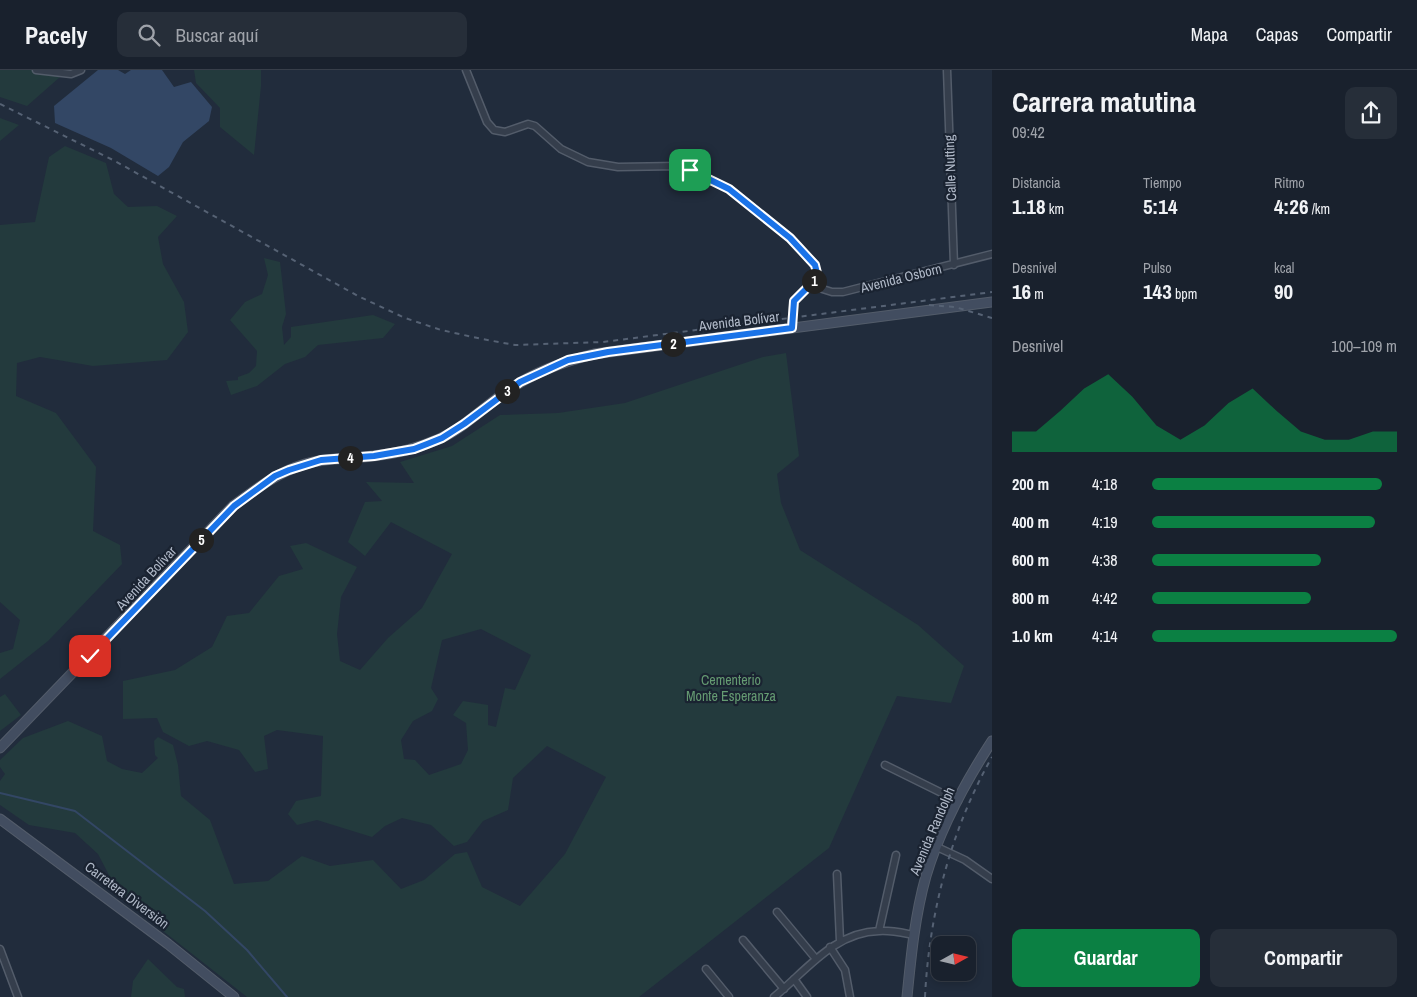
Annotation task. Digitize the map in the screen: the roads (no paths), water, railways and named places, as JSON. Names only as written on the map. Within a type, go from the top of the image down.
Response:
[{"type":"main road","name":"Avenida Bolívar","points":[[0,748],[4,740],[126,619],[234,506],[275,476],[306,463],[374,456],[414,449],[427,444],[442,438],[464,424],[520,382],[568,360],[608,352],[992,302]]},
{"type":"main road","name":"Avenida Randolph","points":[[907,997],[914,935],[926,875],[958,801],[992,741]]},
{"type":"main road","name":"Carretera Diversión","points":[[0,818],[160,938],[234,997]]},
{"type":"street","points":[[36,70],[70,74],[82,70]]},
{"type":"street","points":[[466,70],[487,122],[494,130],[505,132],[528,124],[535,126],[561,150],[588,162],[611,166],[678,166],[729,189],[810,258],[815,265],[817,273],[810,285],[794,301],[792,328]]},
{"type":"street","name":"Calle Nutting","points":[[947,70],[954,265]]},
{"type":"street","name":"Avenida Osborn","points":[[810,285],[832,292],[843,292],[992,254]]},
{"type":"street","points":[[885,765],[958,801]]},
{"type":"street","points":[[937,847],[965,860],[991,877]]},
{"type":"street","points":[[880,931],[896,855]]},
{"type":"street","points":[[837,874],[840,942]]},
{"type":"street","points":[[777,912],[816,959]]},
{"type":"street","points":[[774,997],[816,959],[840,942],[880,931],[914,935]]},
{"type":"street","points":[[743,940],[784,989]]},
{"type":"street","points":[[830,948],[845,970],[850,997]]},
{"type":"street","points":[[0,949],[18,997]]},
{"type":"street","points":[[706,969],[729,997]]},
{"type":"street","points":[[794,979],[807,997]]},
{"type":"water","points":[[98,70],[118,70],[125,74],[131,70],[162,70],[174,87],[191,82],[212,107],[209,121],[183,142],[169,167],[158,176],[111,148],[55,123],[54,106]]},
{"type":"waterway","points":[[0,793],[75,811],[205,911],[247,950],[287,997]]},
{"type":"railway","points":[[0,104],[113,160],[358,296],[405,318],[441,330],[482,339],[515,345],[603,342],[992,292]]},
{"type":"railway","points":[[929,305],[955,307],[992,318]]},
{"type":"railway","points":[[925,997],[931,935],[945,873],[965,813],[992,757]]},
{"type":"park label","name":"Cementerio Monte Esperanza","points":[[731,688]]}]
